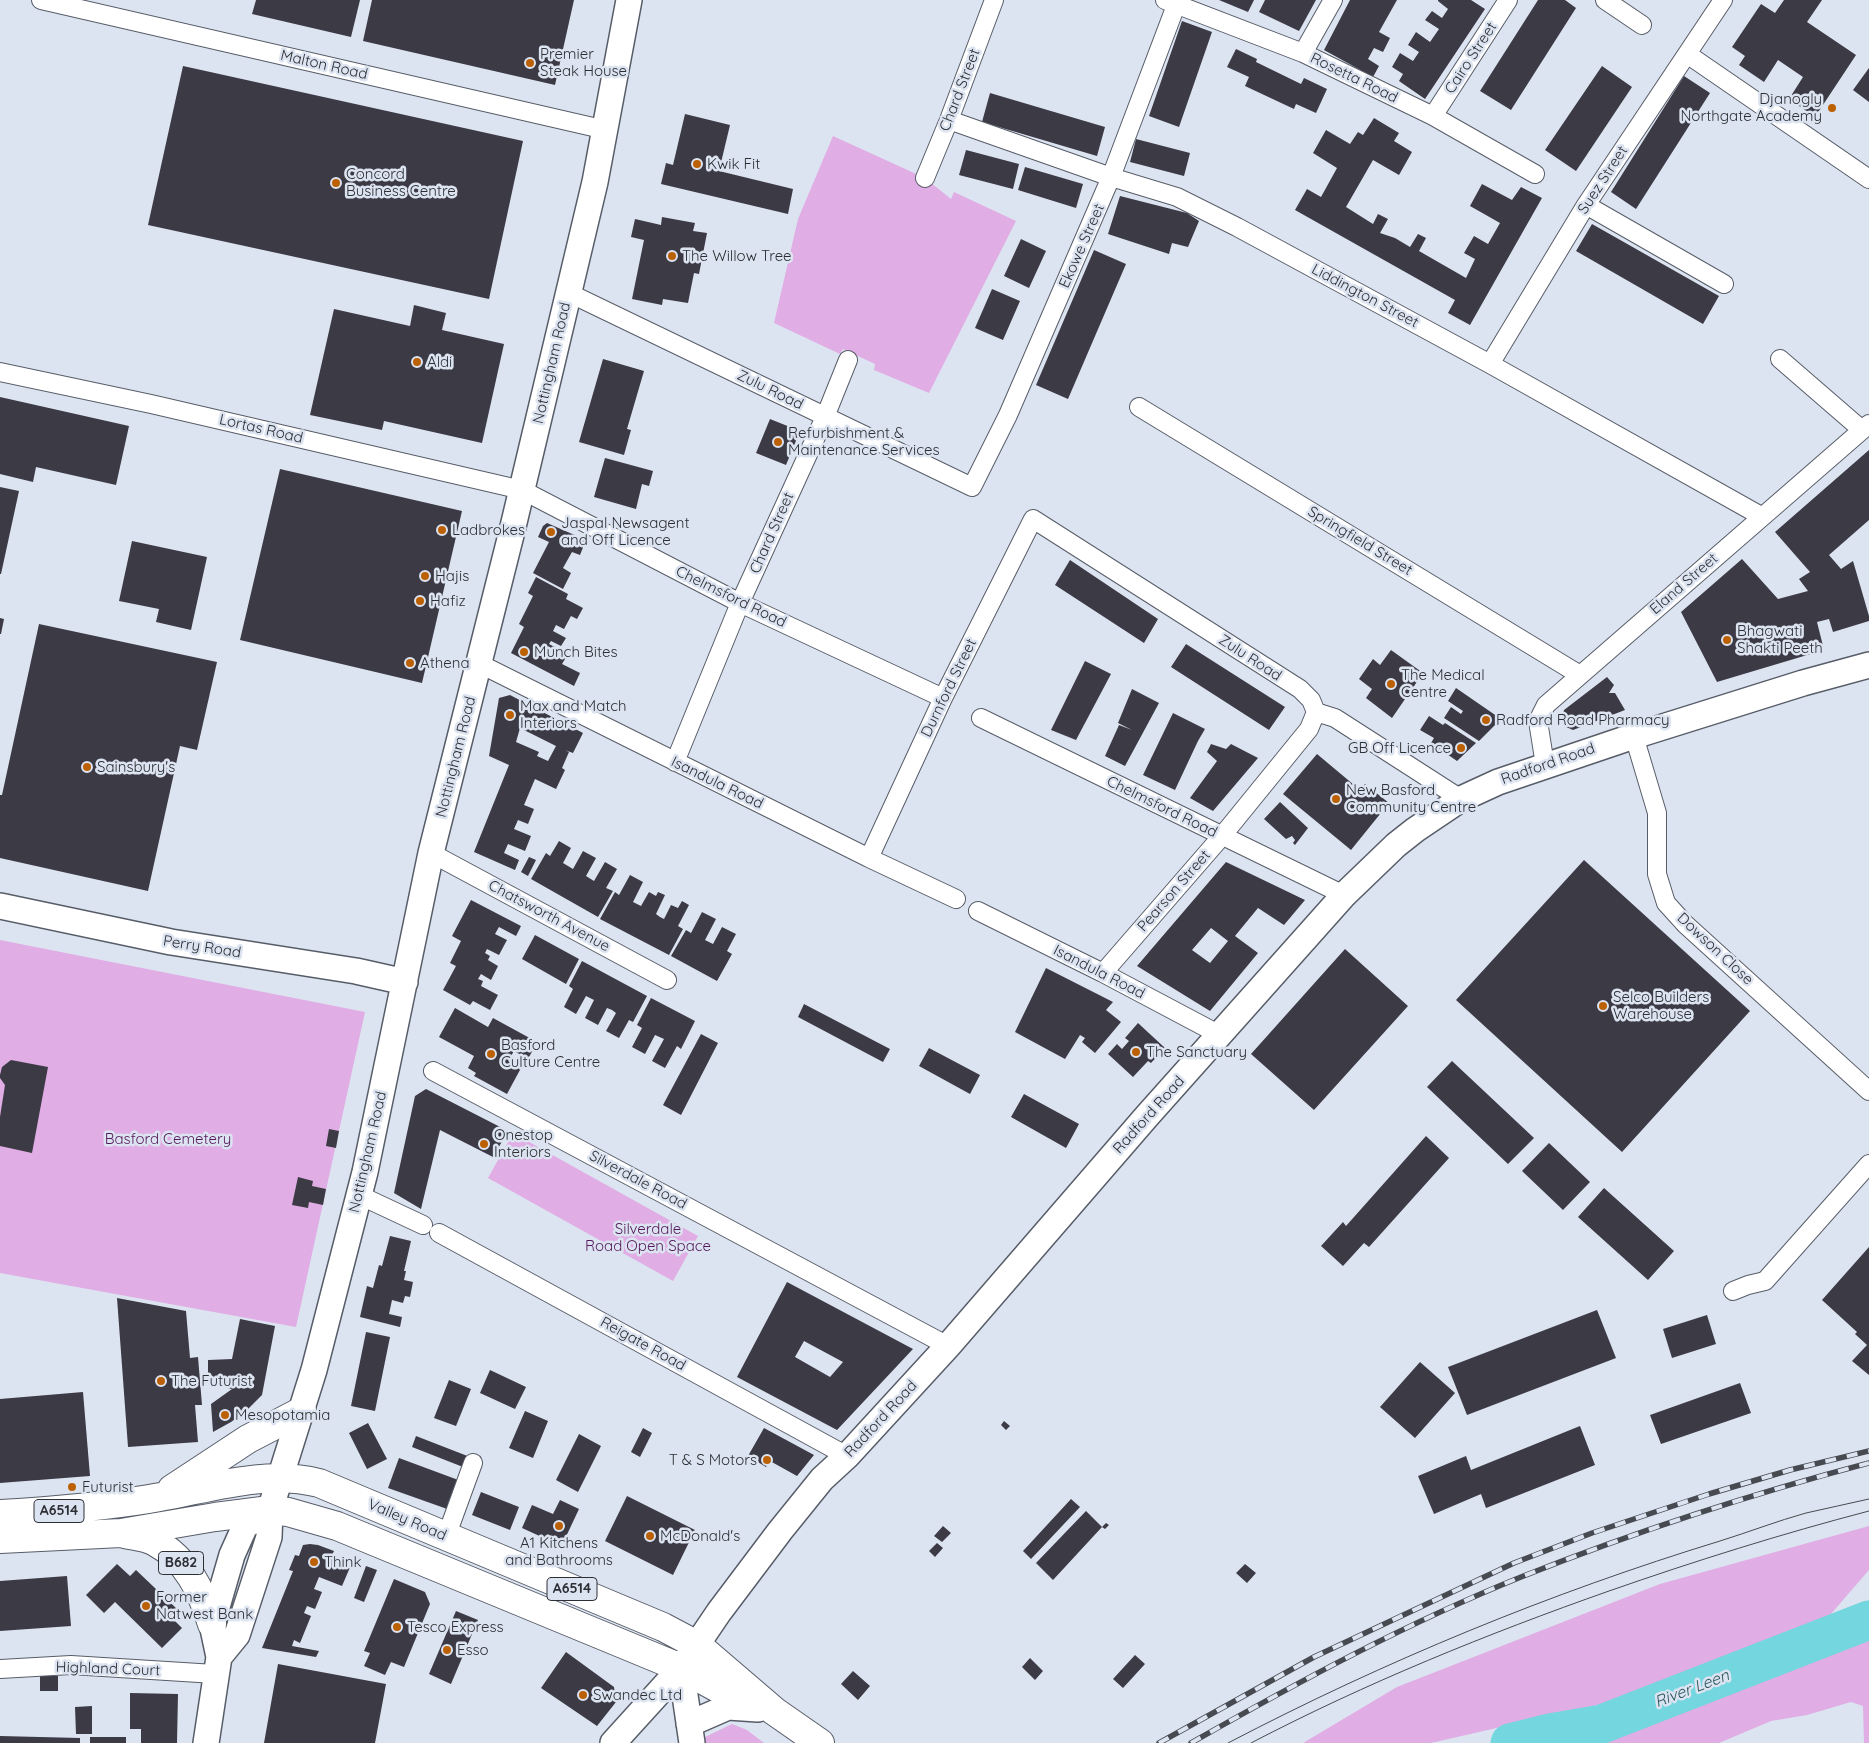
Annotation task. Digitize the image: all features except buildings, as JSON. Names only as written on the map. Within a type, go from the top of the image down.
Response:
[{"type":"highway","points":[[159,1498],[248,1439],[302,1411]]},
{"type":"highway","name":"Valley Road","points":[[0,1514],[70,1510],[159,1498],[252,1478],[304,1480],[319,1484],[663,1627],[697,1645],[774,1711],[820,1743]]},
{"type":"highway","name":"Valley Road","points":[[0,1539],[121,1532],[270,1510],[288,1512],[338,1526],[681,1668],[736,1698],[774,1711]]},
{"type":"highway","name":"B682","points":[[121,1532],[154,1541],[174,1555],[199,1587],[212,1624]]},
{"type":"street","name":"Malton Road","points":[[41,0],[606,130]]},
{"type":"street","name":"Nottingham Road","points":[[217,1666],[237,1635],[269,1538],[270,1510],[302,1411],[359,1195],[431,853],[480,664],[595,182],[629,0]]},
{"type":"street","name":"Chard Street","points":[[925,178],[950,120],[994,0]]},
{"type":"street","points":[[1304,53],[1333,0]]},
{"type":"street","name":"Cairo Street","points":[[1433,116],[1508,0]]},
{"type":"street","points":[[1605,0],[1642,25]]},
{"type":"street","name":"Suez Street","points":[[1490,364],[1586,205],[1723,0]]},
{"type":"street","name":"Rosetta Road","points":[[1173,2],[1304,53],[1433,116],[1535,174]]},
{"type":"street","name":"Ekowe Street","points":[[972,486],[1008,415],[1112,177],[1173,2]]},
{"type":"street","points":[[1687,54],[1869,179]]},
{"type":"street","name":"Liddington Street","points":[[950,120],[1112,177],[1177,197],[1237,227],[1490,364],[1761,516]]},
{"type":"street","points":[[1586,205],[1724,284]]},
{"type":"street","name":"Zulu Road","points":[[569,293],[972,486]]},
{"type":"street","points":[[1780,359],[1866,427]]},
{"type":"street","name":"Chard Street","points":[[675,762],[740,603],[825,417],[848,360]]},
{"type":"street","name":"Lortas Road","points":[[0,372],[151,404],[522,490]]},
{"type":"street","name":"Springfield Street","points":[[1139,407],[1580,675]]},
{"type":"street","name":"Eland Street","points":[[1545,765],[1538,721],[1546,706],[1761,516],[1866,427]]},
{"type":"street","name":"Chelmsford Road","points":[[522,490],[740,603],[943,698]]},
{"type":"street","name":"Zulu Road","points":[[1033,519],[1300,690],[1311,700],[1316,712]]},
{"type":"street","name":"Durnford Street","points":[[868,858],[943,698],[1033,519]]},
{"type":"street","name":"Isandula Road","points":[[480,664],[868,858],[956,899]]},
{"type":"street","name":"Radford Road","points":[[613,1743],[681,1668],[719,1612],[822,1479],[848,1456],[948,1346],[1344,895],[1415,830],[1462,799],[1498,782],[1634,736],[1803,683],[1869,665]]},
{"type":"street","points":[[1316,712],[1335,718],[1462,799]]},
{"type":"street","name":"Pearson Street","points":[[1103,973],[1222,836],[1309,729],[1316,712]]},
{"type":"street","name":"Chelmsford Road","points":[[981,718],[1344,895]]},
{"type":"street","name":"Dowson Close","points":[[1634,736],[1656,806],[1657,874],[1666,903],[1685,924],[1869,1091]]},
{"type":"street","name":"Chatsworth Avenue","points":[[431,853],[667,980]]},
{"type":"street","name":"Perry Road","points":[[0,906],[171,942],[356,971],[404,982]]},
{"type":"street","name":"Isandula Road","points":[[978,911],[1103,973],[1220,1035]]},
{"type":"street","name":"Silverdale Road","points":[[433,1071],[948,1346]]},
{"type":"street","points":[[1733,1291],[1765,1281],[1869,1164]]},
{"type":"street","points":[[359,1195],[423,1225]]},
{"type":"street","name":"Reigate Road","points":[[439,1233],[848,1456]]},
{"type":"street","points":[[446,1537],[473,1463]]},
{"type":"street","name":"B682","points":[[206,1743],[217,1666],[212,1624],[232,1556],[245,1526],[270,1510]]},
{"type":"street","name":"Highland Court","points":[[0,1669],[71,1665],[217,1666]]},
{"type":"street","points":[[681,1668],[691,1733],[728,1707],[774,1711]]},
{"type":"green space","points":[[833,136],[925,178],[951,199],[954,192],[1016,221],[929,393],[874,370],[875,364],[843,349],[840,354],[774,323],[798,219]]},
{"type":"green space","name":"Basford Cemetery","points":[[0,940],[365,1012],[296,1327],[0,1273]]},
{"type":"green space","name":"Silverdale Road Open Space","points":[[513,1133],[698,1236],[673,1281],[488,1178]]},
{"type":"green space","points":[[1869,1526],[1869,1570],[1824,1622],[1606,1703],[1431,1743],[1303,1743],[1397,1687],[1660,1584]]},
{"type":"green space","points":[[1869,1635],[1869,1743],[1864,1743],[1863,1706],[1851,1702],[1807,1715],[1771,1721],[1719,1743],[1586,1743]]},
{"type":"green space","points":[[732,1724],[747,1730],[764,1743],[701,1743],[701,1739]]},
{"type":"waterway","name":"River Leen","points":[[1510,1743],[1550,1733],[1602,1724],[1869,1620]]},
{"type":"tram line","points":[[1228,1743],[1347,1684],[1531,1606],[1656,1561],[1731,1538],[1784,1519],[1869,1499]]},
{"type":"tram line","points":[[1251,1743],[1338,1700],[1518,1624],[1706,1559],[1869,1511]]},
{"type":"railway","points":[[1159,1743],[1314,1657],[1514,1563],[1592,1533],[1709,1494],[1790,1470],[1869,1451]]},
{"type":"railway","points":[[1191,1743],[1353,1654],[1436,1614],[1521,1577],[1694,1515],[1869,1463]]},
{"type":"place","name":"Premier Steak House","points":[[530,63]]},
{"type":"place","name":"Djanogly Northgate Academy","points":[[1832,108]]},
{"type":"place","name":"Kwik Fit","points":[[697,164]]},
{"type":"place","name":"Concord Business Centre","points":[[336,183]]},
{"type":"place","name":"The Willow Tree","points":[[672,256]]},
{"type":"place","name":"Aldi","points":[[417,362]]},
{"type":"place","name":"Refurbishment & Maintenance Services","points":[[778,442]]},
{"type":"place","name":"Ladbrokes","points":[[442,530]]},
{"type":"place","name":"Jaspal Newsagent and Off Licence","points":[[551,532]]},
{"type":"place","name":"Hajis","points":[[425,576]]},
{"type":"place","name":"Hafiz","points":[[420,601]]},
{"type":"place","name":"Bhagwati Shakti Peeth","points":[[1727,640]]},
{"type":"place","name":"Munch Bites","points":[[524,652]]},
{"type":"place","name":"Athena","points":[[410,663]]},
{"type":"place","name":"The Medical Centre","points":[[1391,684]]},
{"type":"place","name":"Max and Match Interiors","points":[[510,715]]},
{"type":"place","name":"Radford Road Pharmacy","points":[[1486,720]]},
{"type":"place","name":"GB Off Licence","points":[[1461,748]]},
{"type":"place","name":"Sainsbury's","points":[[87,767]]},
{"type":"place","name":"New Basford Community Centre","points":[[1336,799]]},
{"type":"place","name":"Selco Builders Warehouse","points":[[1603,1006]]},
{"type":"place","name":"The Sanctuary","points":[[1136,1052]]},
{"type":"place","name":"Basford Culture Centre","points":[[491,1054]]},
{"type":"place","name":"Onestop Interiors","points":[[484,1144]]},
{"type":"place","name":"The Futurist","points":[[161,1381]]},
{"type":"place","name":"Mesopotamia","points":[[225,1415]]},
{"type":"place","name":"T & S Motors","points":[[767,1460]]},
{"type":"place","name":"Futurist","points":[[72,1487]]},
{"type":"place","name":"A1 Kitchens and Bathrooms","points":[[559,1526]]},
{"type":"place","name":"McDonald's","points":[[650,1536]]},
{"type":"place","name":"Think","points":[[314,1562]]},
{"type":"place","name":"Former Natwest Bank","points":[[146,1606]]},
{"type":"place","name":"Tesco Express","points":[[397,1627]]},
{"type":"place","name":"Esso","points":[[447,1650]]},
{"type":"place","name":"Swandec Ltd","points":[[583,1695]]}]
